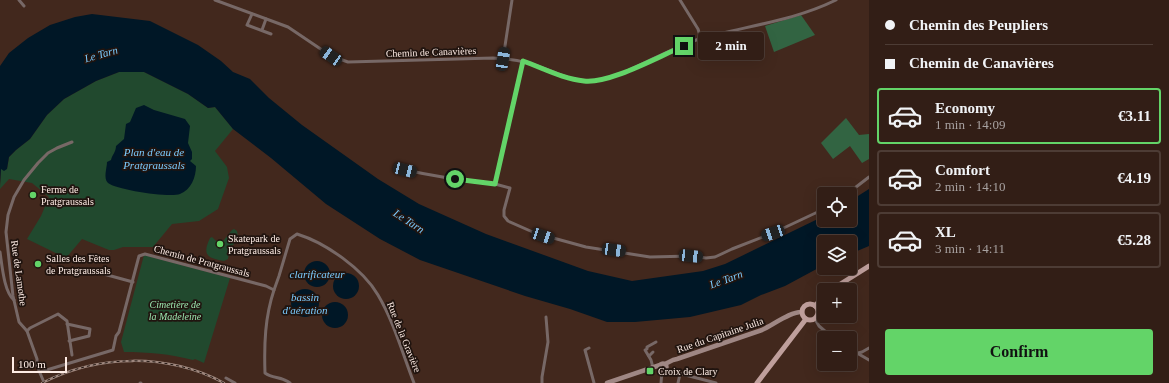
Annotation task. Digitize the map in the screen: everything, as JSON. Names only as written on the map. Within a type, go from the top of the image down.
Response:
[{"type":"main road","points":[[842,283],[869,266]]},
{"type":"main road","points":[[808,305],[815,306],[818,312],[815,319],[806,319],[802,312],[804,308],[808,305]]},
{"type":"main road","points":[[757,383],[806,319]]},
{"type":"street","points":[[19,0],[24,6]]},
{"type":"street","name":"Chemin de Canavières","points":[[214,0],[288,27],[331,56],[348,62],[503,59],[523,61],[573,79],[595,81],[616,75],[701,39],[819,8],[836,0]]},
{"type":"street","points":[[503,59],[512,0]]},
{"type":"street","points":[[680,0],[698,30],[701,39]]},
{"type":"street","points":[[252,14],[247,25],[271,34]]},
{"type":"street","points":[[262,30],[266,19]]},
{"type":"street","points":[[495,184],[523,61]]},
{"type":"street","name":"Rue de Lamothe","points":[[43,380],[27,331],[19,322],[14,300],[6,232],[8,215],[14,197],[24,180],[38,163],[48,153],[72,142]]},
{"type":"street","points":[[396,168],[468,181],[495,184],[510,188],[504,210],[504,216],[508,221],[520,227],[573,244],[650,257],[715,257],[773,233],[817,212]]},
{"type":"street","points":[[856,187],[869,177]]},
{"type":"street","name":"Rue de la Gravière","points":[[274,290],[290,239],[297,234],[338,254],[368,282],[378,294],[387,312],[414,383]]},
{"type":"street","points":[[0,252],[8,291],[10,297],[14,300]]},
{"type":"street","name":"Chemin de Pratgraussals","points":[[40,372],[113,350],[139,256],[144,254],[214,271],[266,286],[274,290]]},
{"type":"street","points":[[100,273],[132,282]]},
{"type":"street","points":[[274,290],[269,308],[264,342],[265,372],[269,376],[284,378],[290,383]]},
{"type":"street","name":"Rue du Capitaine Julia","points":[[607,383],[653,368],[663,367],[669,361],[677,360],[773,326],[792,314],[802,312]]},
{"type":"street","points":[[27,331],[58,314],[63,317],[67,324],[72,355]]},
{"type":"street","points":[[542,383],[548,342],[546,317]]},
{"type":"street","points":[[815,319],[819,326],[825,331]]},
{"type":"street","points":[[67,324],[90,328],[89,336],[69,341]]},
{"type":"street","points":[[653,368],[649,356],[645,350],[647,347],[656,342]]},
{"type":"street","points":[[590,348],[585,350],[594,383]]},
{"type":"street","points":[[858,352],[862,352],[869,348]]},
{"type":"street","points":[[649,356],[654,352]]},
{"type":"street","points":[[858,352],[869,360]]},
{"type":"street","points":[[661,383],[663,367],[680,374],[716,383]]},
{"type":"street","points":[[678,383],[680,374]]},
{"type":"street","points":[[226,378],[235,383]]},
{"type":"green space","points":[[801,15],[815,35],[774,52],[765,26]]},
{"type":"green space","points":[[119,72],[144,72],[188,94],[208,108],[215,107],[233,129],[215,151],[227,167],[229,178],[218,209],[199,221],[172,224],[153,247],[123,247],[109,250],[82,239],[66,258],[27,239],[41,216],[49,197],[32,183],[9,179],[0,189],[1,169],[7,169],[9,157],[30,139],[47,115],[64,99],[96,81]]},
{"type":"green space","points":[[846,118],[859,135],[869,134],[869,159],[862,163],[850,146],[833,159],[821,143]]},
{"type":"green space","name":"Skatepark de Pratgraussals","points":[[234,229],[237,231],[238,239],[230,247],[228,259],[224,261],[210,257],[206,252],[206,248],[210,238],[212,237],[216,241],[223,241]]},
{"type":"green space","name":"Cimetière de la Madeleine","points":[[144,255],[230,278],[204,363],[195,359],[193,360],[167,355],[124,352],[121,342]]},
{"type":"water","name":"Le Tarn","points":[[92,14],[150,21],[198,45],[221,61],[233,72],[250,79],[269,98],[302,125],[378,179],[419,204],[486,234],[588,271],[632,281],[703,271],[725,264],[817,219],[817,227],[857,227],[857,197],[869,189],[869,246],[857,251],[857,235],[817,235],[817,269],[785,286],[761,295],[741,305],[690,317],[635,322],[607,322],[420,260],[380,239],[326,204],[271,158],[233,129],[215,107],[208,108],[188,94],[144,72],[119,72],[96,81],[64,99],[47,115],[30,139],[9,157],[7,169],[4,171],[1,169],[0,184],[0,66],[9,53],[28,38],[50,25],[75,17]]},
{"type":"water","name":"Plan d'eau de Pratgraussals","points":[[144,105],[154,110],[185,119],[190,126],[188,143],[192,152],[192,159],[190,161],[196,166],[196,170],[194,179],[190,186],[180,194],[166,195],[132,191],[113,186],[107,181],[105,176],[107,162],[111,160],[116,146],[124,139],[126,124],[130,122],[136,108]]},
{"type":"water","name":"clarificateur","points":[[317,261],[326,265],[330,274],[326,283],[317,287],[308,283],[304,274],[308,265]]},
{"type":"water","name":"clarificateur","points":[[346,273],[355,277],[359,286],[355,295],[346,299],[337,295],[333,286],[337,277]]},
{"type":"water","name":"bassin d'aération","points":[[305,289],[315,293],[319,303],[315,313],[305,317],[295,313],[291,303],[295,293]]},
{"type":"water","name":"bassin d'aération","points":[[335,302],[344,306],[348,315],[344,324],[335,328],[326,324],[322,315],[326,306]]},
{"type":"railway","points":[[42,383],[64,373],[86,367],[109,362],[133,361],[157,362],[180,366],[202,373],[224,383]]},
{"type":"place","name":"Ferme de Pratgraussals","points":[[33,195]]},
{"type":"place","name":"Skatepark de Pratgraussals","points":[[220,244]]},
{"type":"place","name":"Salles des Fêtes de Pratgraussals","points":[[38,264]]},
{"type":"place","name":"Croix de Clary","points":[[650,371]]},
{"type":"route","points":[[455,179],[495,184],[523,61],[565,77],[588,82],[602,80],[616,75],[684,46]]}]
